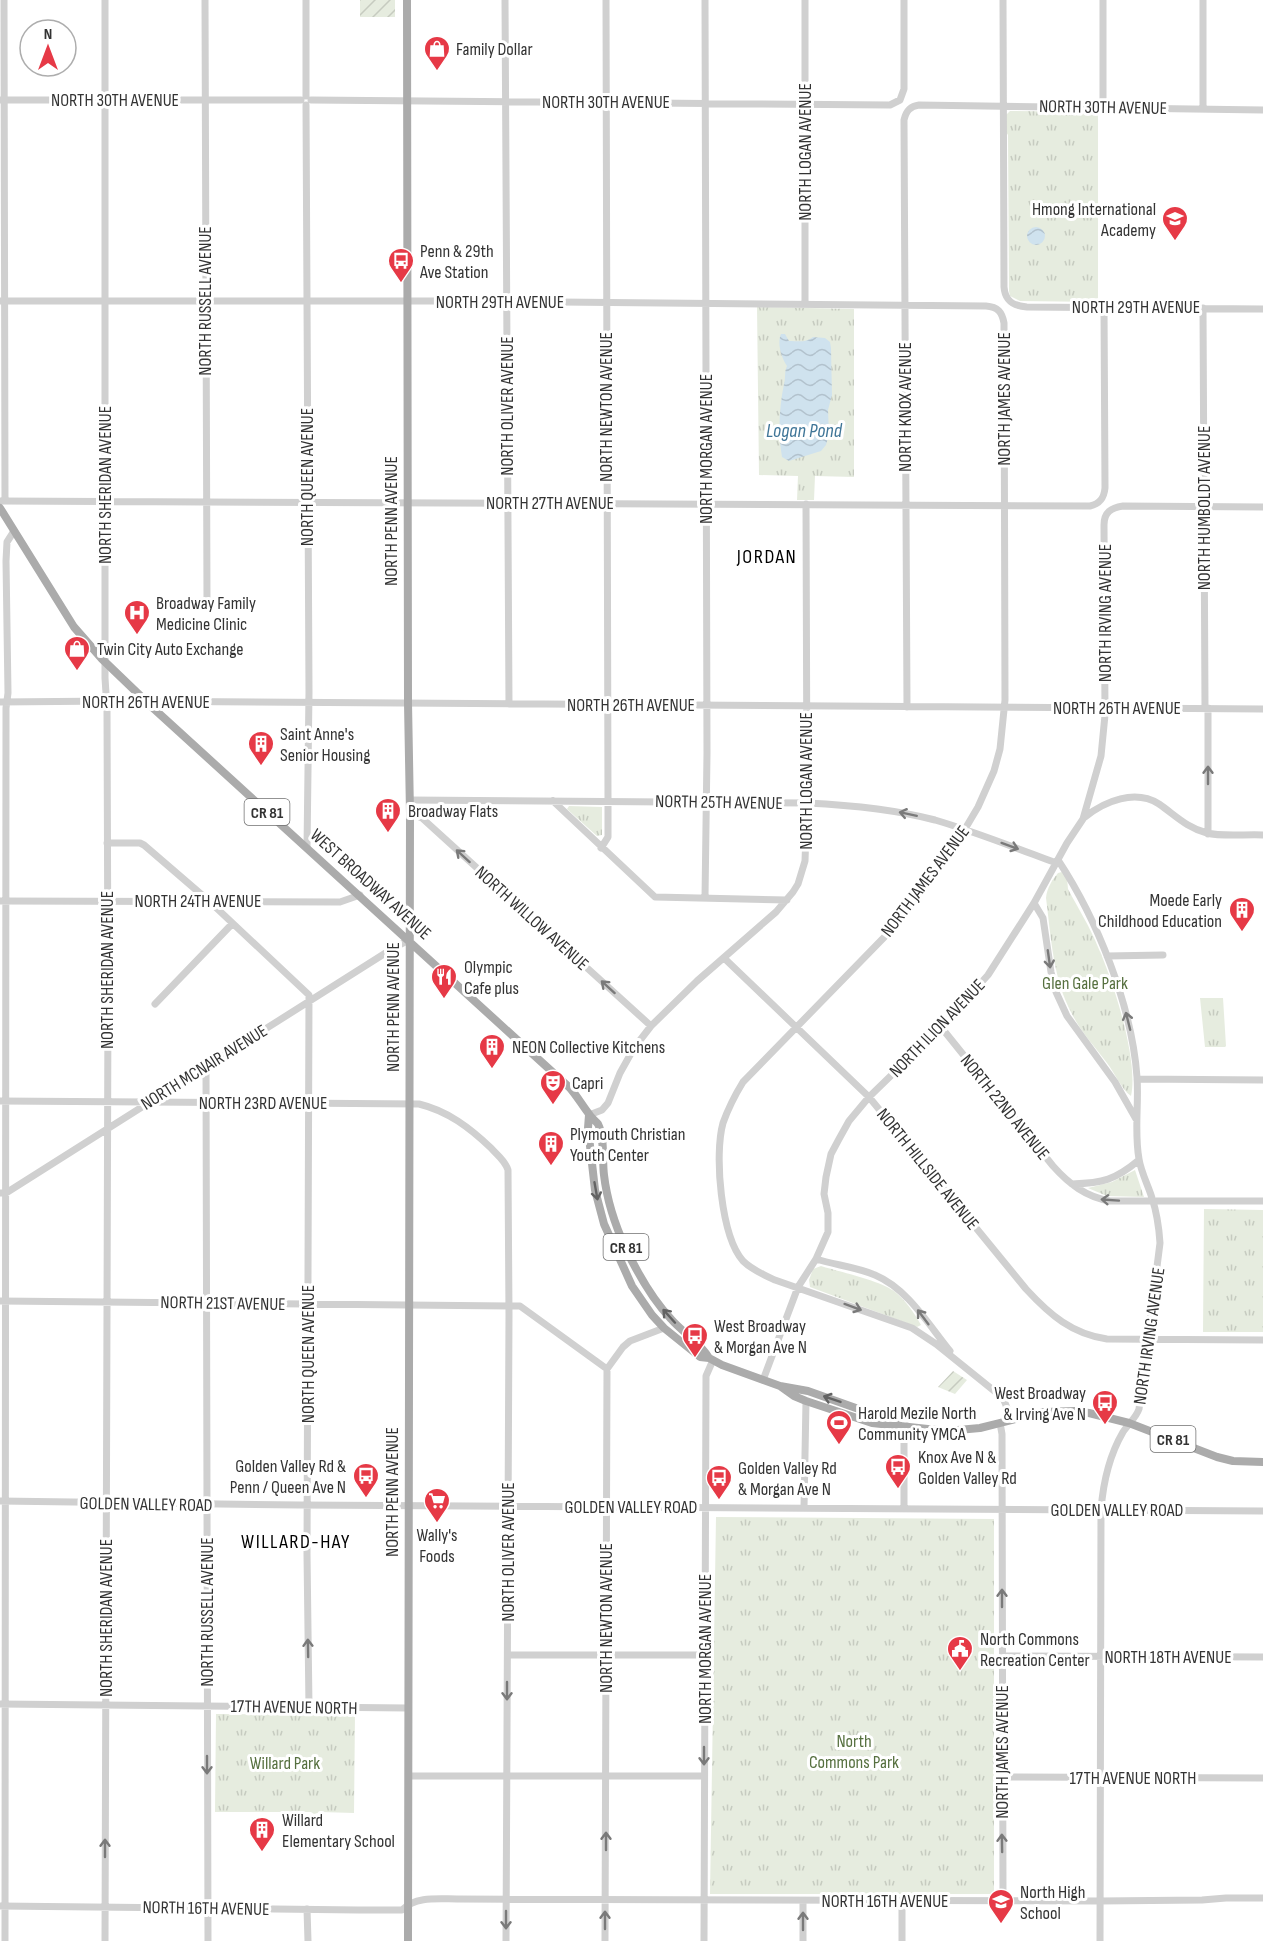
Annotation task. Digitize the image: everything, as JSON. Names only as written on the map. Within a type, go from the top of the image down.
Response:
[{"type":"main road","name":"NORTH PENN AVENUE","points":[[407,0],[410,800],[408,1941]]},
{"type":"main road","name":"WEST BROADWAY AVENUE","points":[[2,503],[14,531],[74,627],[105,662],[570,1088],[581,1101],[598,1125],[609,1205],[627,1250],[643,1281],[660,1306],[680,1329],[703,1346],[711,1359]]},
{"type":"main road","name":"WEST BROADWAY AVENUE","points":[[589,1115],[588,1128],[596,1190],[604,1224],[633,1286],[652,1315],[664,1328],[700,1357],[711,1359],[780,1386],[808,1391],[907,1426]]},
{"type":"main road","name":"WEST BROADWAY AVENUE","points":[[780,1386],[806,1401],[872,1423],[958,1430],[980,1428],[1044,1412],[1074,1411],[1129,1423],[1217,1457],[1233,1461],[1263,1462]]},
{"type":"street","points":[[2,503],[4,0]]},
{"type":"street","name":"NORTH SHERIDAN AVENUE","points":[[105,0],[107,843],[105,1941]]},
{"type":"street","name":"NORTH RUSSELL AVENUE","points":[[205,0],[207,602]]},
{"type":"street","name":"NORTH QUEEN AVENUE","points":[[306,0],[307,848]]},
{"type":"street","name":"NORTH OLIVER AVENUE","points":[[505,0],[509,704]]},
{"type":"street","name":"NORTH NEWTON AVENUE","points":[[601,848],[608,837],[606,0]]},
{"type":"street","name":"NORTH MORGAN AVENUE","points":[[705,0],[707,705],[705,898]]},
{"type":"street","name":"NORTH LOGAN AVENUE","points":[[805,0],[805,304]]},
{"type":"street","name":"NORTH 30TH AVENUE","points":[[2,100],[406,100],[887,105],[900,100],[904,89],[904,0]]},
{"type":"street","points":[[1004,0],[1004,105]]},
{"type":"street","points":[[1103,0],[1103,106]]},
{"type":"street","points":[[1203,0],[1203,108]]},
{"type":"street","name":"NORTH 30TH AVENUE","points":[[909,109],[919,105],[1004,105],[1263,110]]},
{"type":"street","name":"NORTH 29TH AVENUE","points":[[1004,105],[1004,286],[1009,301],[1027,307],[1263,309]]},
{"type":"street","name":"NORTH KNOX AVENUE","points":[[907,707],[904,120],[909,109]]},
{"type":"street","name":"NORTH 29TH AVENUE","points":[[2,301],[706,303],[987,306],[1000,311]]},
{"type":"street","name":"NORTH 27TH AVENUE","points":[[2,503],[408,501],[1083,507],[1100,502],[1105,488],[1104,307]]},
{"type":"street","name":"NORTH HUMBOLDT AVENUE","points":[[1203,308],[1208,834]]},
{"type":"street","name":"NORTH JAMES AVENUE","points":[[1000,311],[1004,323],[1004,707],[1000,749],[994,771],[978,807],[900,921],[751,1072],[735,1095],[723,1125],[719,1169],[727,1226],[735,1250],[744,1262],[775,1280],[912,1328],[960,1362],[1003,1398],[1012,1420]]},
{"type":"street","name":"NORTH LOGAN AVENUE","points":[[589,1115],[605,1107],[634,1048],[651,1026],[787,900],[798,884],[806,861],[806,504]]},
{"type":"street","name":"NORTH IRVING AVENUE","points":[[1100,1941],[1101,1510],[1104,1482],[1114,1450],[1139,1409],[1160,1251],[1159,1222],[1139,1160],[1134,1051],[1121,995],[1107,956],[1077,893],[1057,861],[1083,819],[1101,756],[1106,708],[1105,516],[1115,507],[1204,507]]},
{"type":"street","points":[[1204,507],[1263,507]]},
{"type":"street","points":[[5,1941],[3,1906],[4,702],[6,548],[14,531]]},
{"type":"street","name":"NORTH 26TH AVENUE","points":[[4,702],[1263,709]]},
{"type":"street","points":[[1083,819],[1102,805],[1136,798],[1158,804],[1188,826],[1208,834],[1263,834]]},
{"type":"street","name":"NORTH 25TH AVENUE","points":[[410,800],[807,803],[872,807],[964,829],[1057,861]]},
{"type":"street","points":[[553,801],[656,897],[787,900]]},
{"type":"street","name":"NORTH WILLOW AVENUE","points":[[410,813],[422,819],[651,1026]]},
{"type":"street","points":[[107,843],[144,845],[306,991],[309,995],[309,1002]]},
{"type":"street","name":"NORTH ILION AVENUE","points":[[763,1380],[798,1287],[816,1259],[828,1232],[828,1214],[824,1194],[826,1177],[831,1154],[849,1120],[869,1097],[941,1027],[988,975],[1034,903],[1057,861]]},
{"type":"street","name":"NORTH 24TH AVENUE","points":[[3,901],[340,902],[360,895]]},
{"type":"street","name":"NORTH IRVING AVENUE","points":[[1034,903],[1043,918],[1051,972],[1056,992],[1067,1016],[1115,1082],[1137,1121]]},
{"type":"street","points":[[155,1004],[232,924]]},
{"type":"street","name":"NORTH MCNAIR AVENUE","points":[[3,1193],[409,940]]},
{"type":"street","points":[[1107,956],[1163,956]]},
{"type":"street","name":"NORTH HILLSIDE AVENUE","points":[[724,958],[869,1097],[1026,1289],[1051,1315],[1062,1324],[1086,1335],[1107,1339],[1148,1340]]},
{"type":"street","name":"NORTH QUEEN AVENUE","points":[[309,1002],[309,1707]]},
{"type":"street","name":"NORTH 22ND AVENUE","points":[[941,1027],[1053,1166],[1088,1196],[1101,1199],[1153,1201],[1263,1201]]},
{"type":"street","name":"NORTH RUSSELL AVENUE","points":[[206,1066],[208,1941]]},
{"type":"street","points":[[1137,1079],[1263,1080]]},
{"type":"street","name":"NORTH 23RD AVENUE","points":[[3,1101],[427,1106],[453,1117],[469,1128],[505,1163]]},
{"type":"street","points":[[1072,1184],[1108,1181],[1122,1174],[1139,1160]]},
{"type":"street","name":"NORTH OLIVER AVENUE","points":[[505,1163],[508,1170],[510,1306],[506,1941]]},
{"type":"street","name":"NORTH JAMES AVENUE","points":[[816,1259],[871,1274],[892,1285],[916,1308],[960,1362]]},
{"type":"street","name":"NORTH 21ST AVENUE","points":[[3,1301],[520,1306],[607,1369]]},
{"type":"street","points":[[607,1369],[630,1341],[664,1328]]},
{"type":"street","points":[[1148,1340],[1263,1340]]},
{"type":"street","name":"NORTH MORGAN AVENUE","points":[[704,1941],[706,1376],[711,1359]]},
{"type":"street","name":"NORTH NEWTON AVENUE","points":[[605,1941],[607,1369]]},
{"type":"street","points":[[804,1508],[806,1401]]},
{"type":"street","name":"NORTH JAMES AVENUE","points":[[1000,1423],[1002,1434],[1003,1901]]},
{"type":"street","points":[[904,1509],[904,1439],[907,1426]]},
{"type":"street","name":"GOLDEN VALLEY ROAD","points":[[3,1501],[308,1506],[1263,1511]]},
{"type":"street","points":[[507,1655],[705,1655]]},
{"type":"street","name":"NORTH 18TH AVENUE","points":[[1002,1656],[1263,1658]]},
{"type":"street","name":"17TH AVENUE NORTH","points":[[3,1704],[408,1708]]},
{"type":"street","points":[[409,1776],[704,1776]]},
{"type":"street","name":"17TH AVENUE NORTH","points":[[1002,1777],[1263,1778]]},
{"type":"street","name":"NORTH 16TH AVENUE","points":[[3,1906],[402,1910],[408,1903],[417,1900],[1100,1901],[1263,1898]]},
{"type":"street","points":[[902,1900],[902,1941]]},
{"type":"street","points":[[803,1901],[803,1941]]},
{"type":"street","points":[[307,1909],[308,1941]]},
{"type":"green space","points":[[360,0],[395,0],[395,17],[360,17]]},
{"type":"green space","points":[[1010,111],[1098,112],[1098,302],[1020,301],[1010,296],[1006,115]]},
{"type":"green space","points":[[757,307],[854,309],[854,477],[815,476],[814,500],[797,500],[798,476],[759,475]]},
{"type":"green space","points":[[569,806],[602,807],[602,835],[597,836],[567,809]]},
{"type":"green space","name":"Glen Gale Park","points":[[1062,872],[1067,878],[1068,889],[1095,940],[1117,999],[1128,1042],[1132,1081],[1131,1096],[1080,1027],[1061,987],[1054,958],[1046,898],[1052,881],[1058,873]]},
{"type":"green space","points":[[1200,998],[1223,998],[1225,1047],[1205,1047]]},
{"type":"green space","points":[[1135,1170],[1144,1197],[1107,1196],[1088,1188],[1112,1182]]},
{"type":"green space","points":[[1204,1209],[1263,1210],[1263,1332],[1203,1332]]},
{"type":"green space","points":[[821,1266],[869,1280],[894,1291],[909,1306],[921,1325],[917,1327],[810,1287],[809,1280],[813,1269]]},
{"type":"green space","points":[[953,1371],[967,1380],[955,1394],[938,1387]]},
{"type":"green space","name":"North Commons Park","points":[[716,1517],[994,1519],[994,1894],[710,1894]]},
{"type":"green space","name":"Willard Park","points":[[216,1714],[355,1715],[354,1813],[215,1812]]},
{"type":"water","points":[[1032,227],[1040,227],[1045,232],[1043,243],[1032,245],[1027,240],[1027,232]]},
{"type":"water","name":"Logan Pond","points":[[781,334],[785,334],[789,341],[805,341],[813,337],[825,338],[830,342],[831,348],[832,395],[828,410],[829,434],[826,445],[821,451],[789,461],[782,457],[780,439],[780,411],[787,366],[780,350]]},
{"type":"place","name":"Family Dollar","points":[[437,72]]},
{"type":"place","name":"Hmong International Academy","points":[[1175,242]]},
{"type":"place","name":"Penn & 29th Ave Station","points":[[401,284]]},
{"type":"place","name":"Broadway Family Medicine Clinic","points":[[137,636]]},
{"type":"place","name":"Twin City Auto Exchange","points":[[77,672]]},
{"type":"place","name":"Saint Anne's Senior Housing","points":[[261,767]]},
{"type":"place","name":"Broadway Flats","points":[[388,834]]},
{"type":"place","name":"Moede Early Childhood Education","points":[[1242,933]]},
{"type":"place","name":"Olympic Cafe plus","points":[[444,1000]]},
{"type":"place","name":"NEON Collective Kitchens","points":[[492,1070]]},
{"type":"place","name":"Capri","points":[[553,1106]]},
{"type":"place","name":"Plymouth Christian Youth Center","points":[[551,1167]]},
{"type":"place","name":"West Broadway & Morgan Ave N","points":[[695,1359]]},
{"type":"place","name":"West Broadway & Irving Ave N","points":[[1105,1426]]},
{"type":"place","name":"Harold Mezile North Community YMCA","points":[[839,1446]]},
{"type":"place","name":"Knox Ave N & Golden Valley Rd","points":[[898,1490]]},
{"type":"place","name":"Golden Valley Rd & Penn / Queen Ave N","points":[[366,1499]]},
{"type":"place","name":"Golden Valley Rd & Morgan Ave N","points":[[719,1501]]},
{"type":"place","name":"Wally's Foods","points":[[437,1524]]},
{"type":"place","name":"North Commons Recreation Center","points":[[960,1672]]},
{"type":"place","name":"Willard Elementary School","points":[[262,1853]]},
{"type":"place","name":"North High School","points":[[1001,1925]]},
{"type":"district","name":"JORDAN","points":[[767,556]]},
{"type":"district","name":"WILLARD-HAY","points":[[296,1541]]}]
